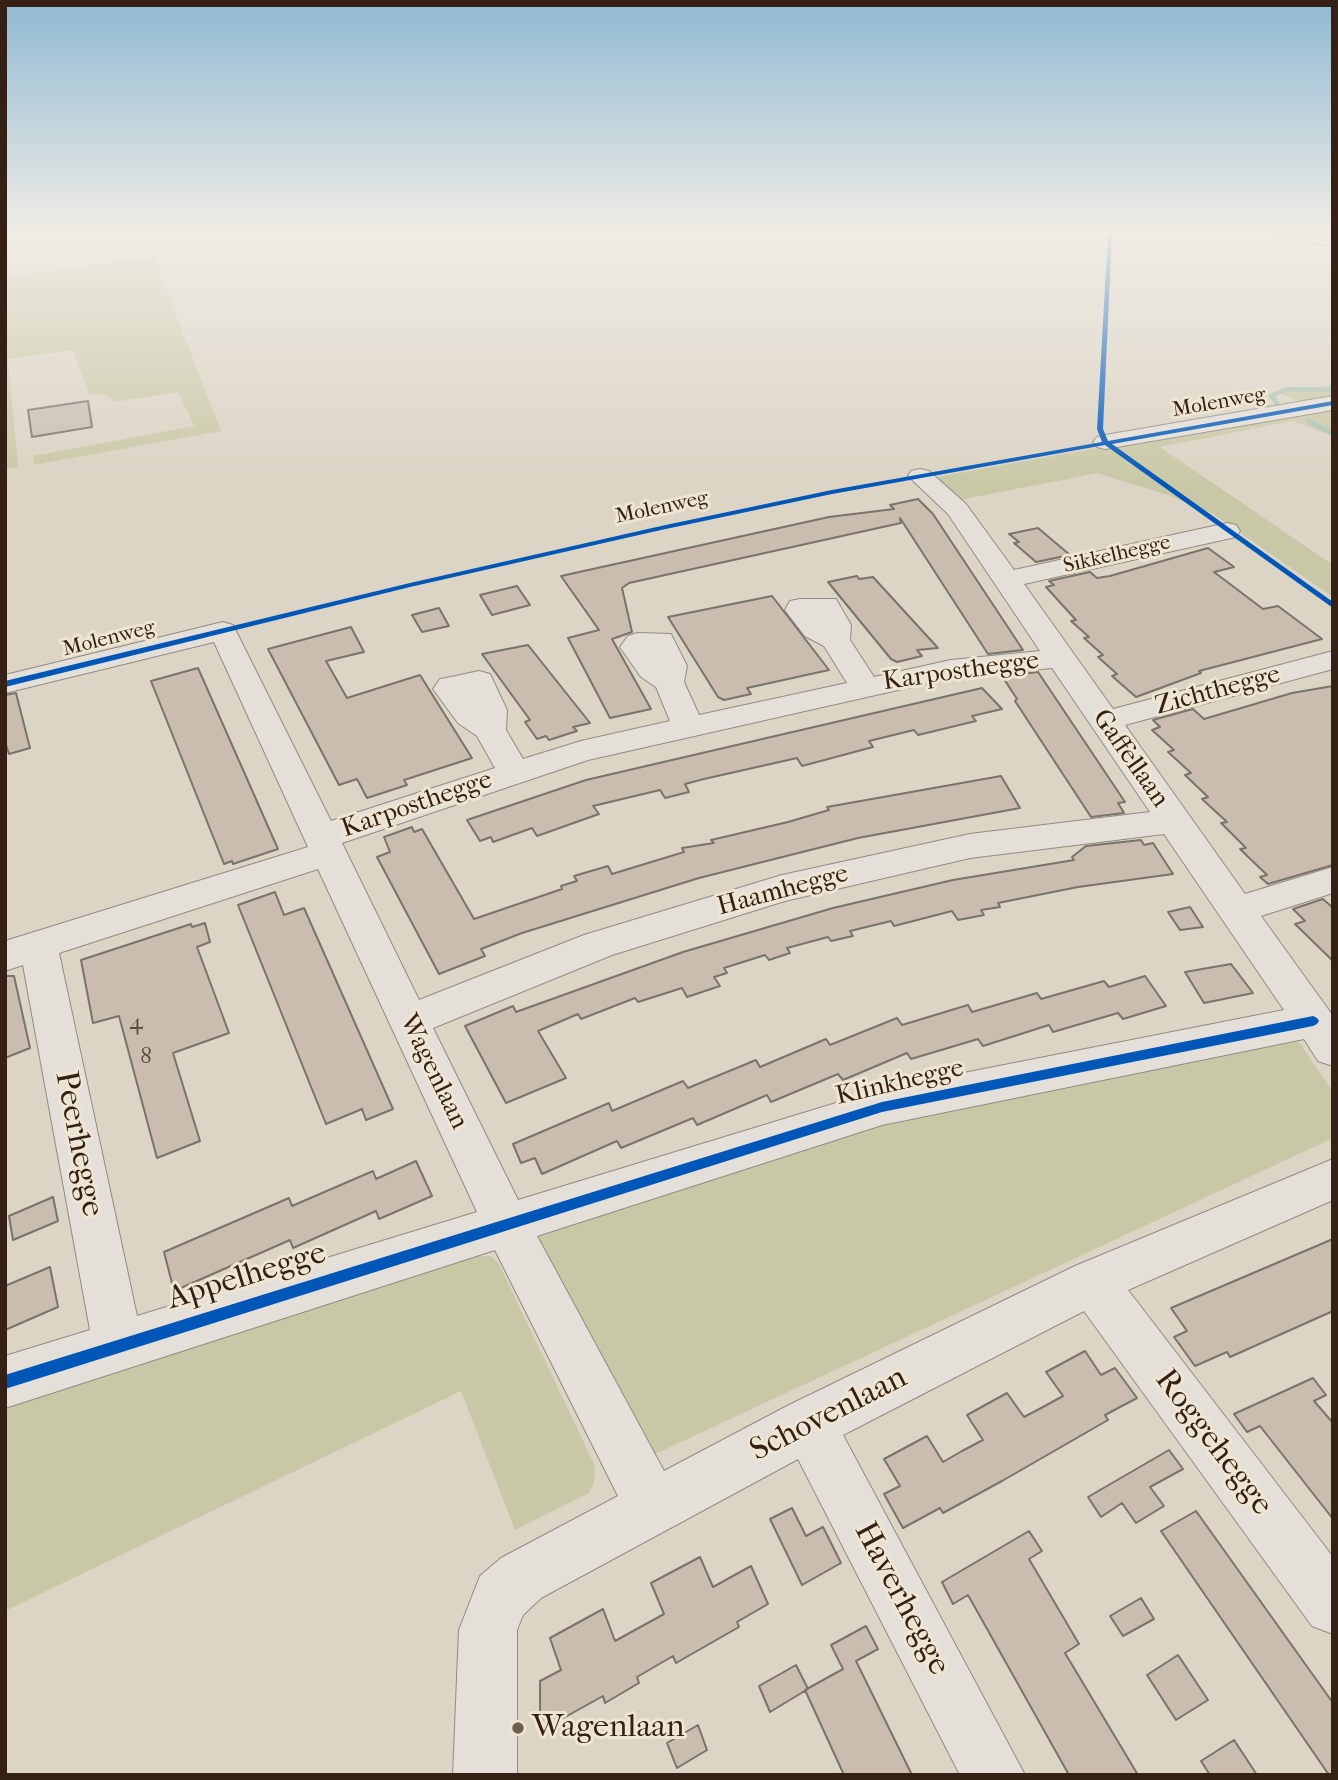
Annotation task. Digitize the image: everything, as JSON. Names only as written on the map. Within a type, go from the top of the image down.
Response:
[{"type":"street","name":"Molenweg","points":[[1105,442],[1333,403]]},
{"type":"street","name":"Gaffellaan","points":[[920,476],[957,509],[1058,658],[1323,1035]]},
{"type":"street","name":"Sikkelhegge","points":[[1007,580],[1227,531]]},
{"type":"street","name":"Molenweg","points":[[5,684],[223,631]]},
{"type":"street","name":"Wagenlaan","points":[[223,631],[505,1223],[654,1508]]},
{"type":"street","name":"Karposthegge","points":[[835,639],[865,687]]},
{"type":"street","name":"Karposthegge","points":[[325,845],[514,772],[581,751],[951,669],[1058,658]]},
{"type":"street","name":"Zichthegge","points":[[1103,721],[1333,660]]},
{"type":"street","points":[[669,682],[688,726]]},
{"type":"street","name":"Karposthegge","points":[[490,730],[514,772]]},
{"type":"street","name":"Haamhegge","points":[[408,1021],[598,944],[782,888],[970,846],[1173,821]]},
{"type":"street","points":[[21,950],[325,845]]},
{"type":"street","points":[[1235,911],[1333,880]]},
{"type":"street","name":"Peerhegge","points":[[21,950],[118,1344]]},
{"type":"street","name":"Klinkhegge","points":[[505,1223],[882,1107],[1323,1035]]},
{"type":"street","name":"Schovenlaan","points":[[485,1775],[488,1630],[500,1595],[521,1578],[808,1424],[1093,1282],[1333,1179]]},
{"type":"street","name":"Appelhegge","points":[[5,1382],[505,1223]]},
{"type":"street","name":"Roggehegge","points":[[1093,1282],[1333,1605]]},
{"type":"street","name":"Haverhegge","points":[[808,1424],[994,1775]]},
{"type":"green space","points":[[5,316],[177,316],[221,431],[34,465],[33,456],[194,426],[178,392],[115,402],[106,395],[89,394],[73,350],[8,359],[18,467],[5,469]]},
{"type":"green space","points":[[1333,385],[1333,396],[1302,402],[1276,392]]},
{"type":"green space","points":[[1333,405],[1333,436],[1293,421],[1160,447],[1333,565],[1333,597],[1213,514],[1171,496],[1097,473],[955,501],[932,478]]},
{"type":"green space","points":[[1284,1039],[1299,1042],[1333,1092],[1333,1138],[651,1456],[528,1231],[787,1143]]},
{"type":"green space","points":[[475,1256],[491,1256],[499,1264],[595,1466],[594,1483],[589,1493],[515,1530],[461,1391],[5,1611],[5,1408]]},
{"type":"building","points":[[88,401],[92,427],[32,437],[28,410]]},
{"type":"building","points":[[918,499],[933,514],[1023,650],[988,654],[900,518],[901,523],[629,583],[622,588],[632,632],[612,639],[651,709],[610,718],[568,638],[599,630],[561,576],[829,517],[894,509],[890,505]]},
{"type":"building","points":[[1038,528],[1070,555],[1036,562],[1014,543],[1019,542],[1009,534]]},
{"type":"building","points":[[1208,548],[1234,567],[1214,572],[1263,609],[1278,606],[1322,639],[1199,671],[1201,673],[1136,697],[1112,676],[1117,674],[1098,657],[1103,655],[1084,638],[1089,637],[1071,621],[1076,620],[1046,587],[1054,585],[1049,581],[1090,572],[1097,578],[1110,576]]},
{"type":"building","points":[[857,576],[859,579],[873,577],[938,648],[917,650],[922,656],[897,662],[891,659],[828,582]]},
{"type":"building","points":[[517,586],[530,605],[492,615],[480,595]]},
{"type":"building","points":[[772,596],[829,670],[747,688],[751,694],[724,700],[718,697],[668,617]]},
{"type":"building","points":[[439,608],[449,626],[422,632],[412,615]]},
{"type":"building","points":[[351,627],[364,652],[326,661],[347,698],[420,675],[472,758],[404,780],[407,785],[367,798],[357,779],[339,785],[268,649]]},
{"type":"building","points":[[528,645],[590,723],[573,727],[577,731],[549,740],[546,736],[537,739],[525,722],[530,720],[482,654]]},
{"type":"building","points":[[198,668],[278,849],[233,864],[232,861],[224,864],[151,681]]},
{"type":"building","points":[[1038,672],[1125,802],[1118,803],[1124,813],[1091,817],[1015,701],[1017,699],[1002,676]]},
{"type":"building","points":[[1333,686],[1333,865],[1268,884],[1260,877],[1267,875],[1240,849],[1246,848],[1221,823],[1227,822],[1202,799],[1208,797],[1185,775],[1191,773],[1168,752],[1174,750],[1152,730],[1160,727],[1153,720],[1193,709],[1204,719],[1292,693]]},
{"type":"building","points":[[982,688],[1002,709],[972,716],[976,721],[918,735],[914,730],[869,741],[873,747],[802,766],[797,758],[704,779],[685,784],[689,792],[665,798],[660,790],[593,806],[599,814],[537,836],[532,828],[493,842],[491,837],[480,841],[467,820],[586,780]]},
{"type":"building","points":[[16,693],[30,748],[9,754],[5,742],[5,695]]},
{"type":"building","points":[[1001,776],[1020,808],[858,838],[699,878],[522,933],[481,949],[485,956],[439,974],[377,857],[390,852],[384,837],[412,827],[414,832],[422,829],[474,919],[562,889],[561,886],[577,881],[574,876],[608,866],[612,874],[684,852],[682,848],[714,843],[711,840],[788,822],[829,810],[827,807]]},
{"type":"building","points":[[1141,840],[1144,845],[1153,843],[1173,874],[1078,887],[998,903],[1000,907],[981,910],[984,915],[958,920],[952,911],[894,926],[891,921],[850,931],[853,936],[831,941],[828,937],[787,948],[790,953],[769,960],[765,955],[724,968],[727,973],[714,977],[720,986],[687,997],[682,988],[638,1002],[635,998],[581,1019],[578,1014],[538,1031],[566,1078],[506,1103],[465,1026],[513,1006],[516,1012],[683,952],[833,908],[953,880],[1074,860],[1072,857],[1086,846]]},
{"type":"building","points":[[275,892],[284,915],[304,908],[393,1109],[366,1120],[362,1109],[326,1124],[238,905]]},
{"type":"building","points":[[1323,899],[1333,908],[1333,961],[1295,924],[1305,921],[1293,909]]},
{"type":"building","points":[[1190,907],[1203,927],[1180,930],[1168,912]]},
{"type":"building","points":[[205,923],[210,942],[197,947],[229,1033],[173,1053],[200,1141],[157,1158],[119,1016],[93,1023],[81,960],[191,924],[192,927]]},
{"type":"building","points":[[1231,964],[1253,993],[1204,1003],[1185,972]]},
{"type":"building","points":[[5,976],[14,976],[30,1048],[5,1058]]},
{"type":"building","points":[[1145,976],[1166,1006],[1123,1019],[1118,1013],[1053,1032],[1049,1025],[983,1046],[978,1039],[911,1059],[907,1053],[843,1080],[838,1074],[771,1102],[767,1095],[697,1125],[693,1118],[621,1148],[617,1141],[542,1174],[535,1158],[521,1163],[513,1144],[609,1103],[612,1111],[683,1081],[688,1088],[756,1060],[760,1067],[826,1039],[830,1045],[897,1018],[902,1025],[968,1005],[972,1012],[1037,993],[1041,999],[1104,981],[1109,987]]},
{"type":"building","points":[[416,1161],[432,1196],[379,1219],[376,1211],[293,1248],[290,1240],[174,1291],[164,1252],[289,1198],[292,1206],[373,1171],[376,1179]]},
{"type":"building","points":[[53,1197],[58,1221],[13,1240],[9,1216]]},
{"type":"building","points":[[1333,1239],[1333,1311],[1230,1357],[1227,1352],[1195,1366],[1174,1337],[1187,1331],[1171,1308]]},
{"type":"building","points":[[50,1267],[58,1307],[5,1330],[5,1286]]},
{"type":"building","points":[[1085,1351],[1101,1375],[1115,1368],[1137,1398],[1105,1415],[1108,1420],[1002,1481],[943,1513],[940,1508],[903,1528],[884,1494],[900,1486],[884,1459],[927,1436],[943,1462],[983,1440],[967,1415],[1007,1393],[1024,1417],[1043,1407],[1063,1396],[1046,1372]]},
{"type":"building","points":[[1313,1378],[1326,1395],[1314,1401],[1333,1423],[1333,1519],[1260,1426],[1247,1432],[1234,1414]]},
{"type":"building","points":[[1169,1450],[1183,1469],[1150,1487],[1164,1506],[1136,1523],[1122,1503],[1101,1517],[1088,1497]]},
{"type":"building","points":[[792,1508],[806,1536],[823,1527],[841,1563],[802,1585],[770,1519]]},
{"type":"building","points":[[1196,1511],[1333,1703],[1333,1775],[1329,1775],[1161,1531]]},
{"type":"building","points":[[1029,1531],[1042,1551],[1029,1559],[1079,1644],[1065,1653],[1138,1775],[1069,1775],[968,1595],[953,1604],[942,1582]]},
{"type":"building","points":[[700,1557],[713,1587],[751,1566],[768,1604],[737,1622],[739,1627],[676,1663],[673,1656],[637,1677],[639,1683],[605,1703],[603,1696],[540,1731],[540,1681],[561,1670],[550,1638],[603,1609],[615,1641],[664,1614],[651,1583]]},
{"type":"building","points":[[1141,1598],[1154,1619],[1123,1636],[1110,1616]]},
{"type":"building","points":[[866,1626],[878,1649],[856,1661],[912,1775],[844,1775],[805,1690],[843,1669],[831,1645]]},
{"type":"building","points":[[1178,1655],[1208,1700],[1176,1720],[1147,1675]]},
{"type":"building","points":[[796,1665],[808,1689],[770,1712],[759,1686]]},
{"type":"building","points":[[698,1725],[707,1750],[677,1768],[667,1743]]},
{"type":"building","points":[[1234,1740],[1257,1775],[1210,1775],[1201,1761]]},
{"type":"waterway","points":[[1277,403],[1271,396],[1287,389],[1333,390]]},
{"type":"waterway","points":[[1309,421],[1333,434]]},
{"type":"cycle path","points":[[1106,316],[1100,429],[1105,442],[1333,606]]},
{"type":"cycle path","points":[[5,684],[410,585],[661,528],[832,492],[1333,403]]},
{"type":"cycle path","points":[[5,1382],[882,1107],[1313,1021]]},
{"type":"place","name":"Wagenlaan","points":[[518,1728]]}]
